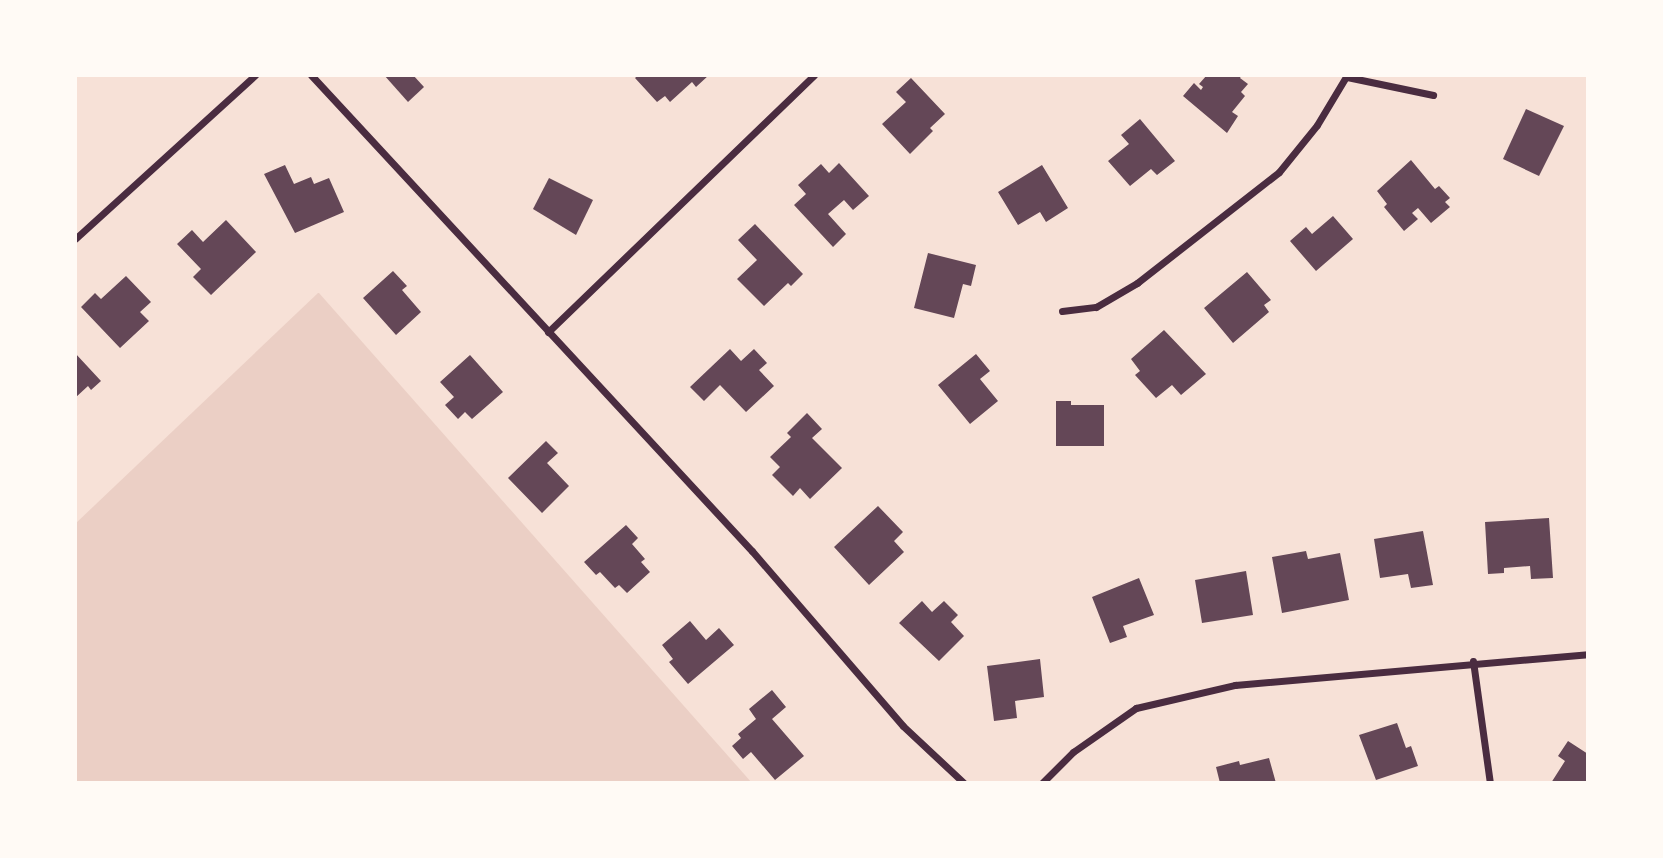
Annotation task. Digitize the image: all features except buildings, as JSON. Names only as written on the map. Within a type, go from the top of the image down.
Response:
[{"type":"street","points":[[75,239],[255,75]]},
{"type":"street","points":[[311,75],[752,551],[903,726],[964,783]]},
{"type":"street","points":[[548,332],[814,75]]},
{"type":"street","points":[[1062,311],[1097,307],[1137,283],[1279,172],[1317,125],[1347,76],[1433,95]]},
{"type":"street","points":[[1042,783],[1073,752],[1136,708],[1235,685],[1473,661],[1588,654]]},
{"type":"street","points":[[1473,661],[1490,783]]},
{"type":"shaded area","points":[[318,293],[752,783],[75,783],[75,524]]}]
